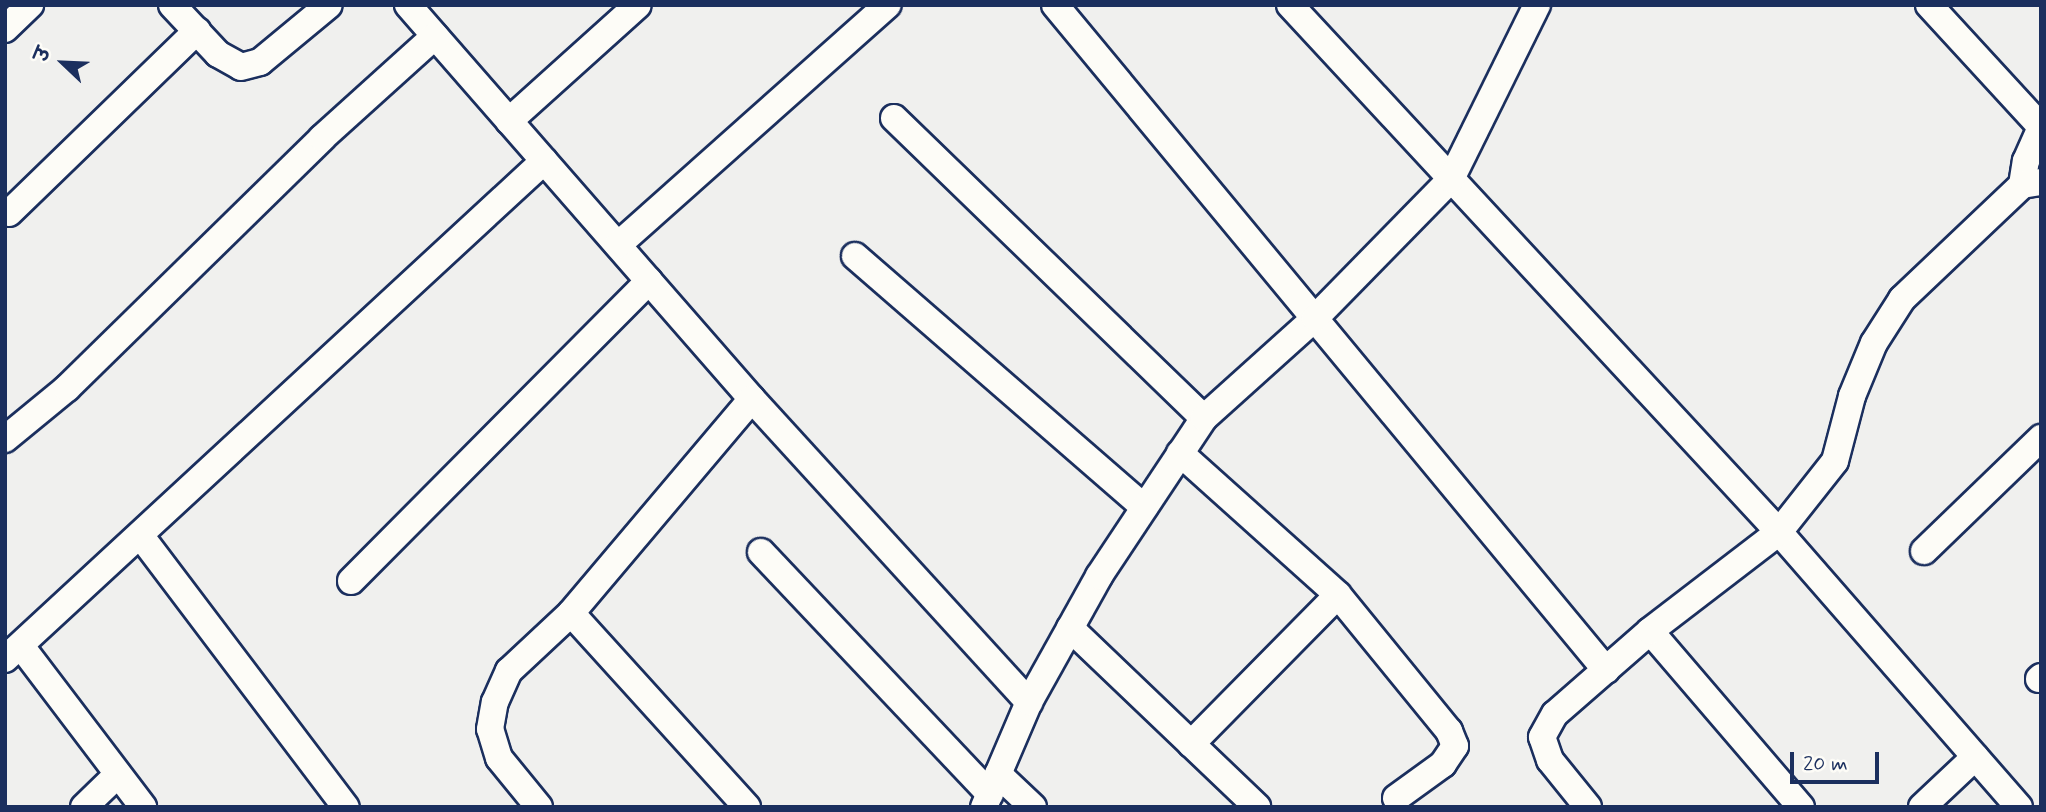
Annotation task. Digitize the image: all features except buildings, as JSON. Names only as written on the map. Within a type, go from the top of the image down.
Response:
[{"type":"street","points":[[5,29],[30,5]]},
{"type":"street","points":[[176,6],[218,54],[241,67],[260,61],[329,5]]},
{"type":"street","points":[[408,5],[752,399],[1029,702]]},
{"type":"street","points":[[509,121],[638,5]]},
{"type":"street","points":[[618,245],[887,5]]},
{"type":"street","points":[[1055,5],[1606,670]]},
{"type":"street","points":[[1290,5],[1779,532],[2019,807]]},
{"type":"street","points":[[991,792],[1029,702],[1070,628],[1144,507],[1203,418],[1315,318],[1451,179],[1537,5]]},
{"type":"street","points":[[1588,807],[1550,760],[1542,737],[1555,714],[1650,631],[1779,532],[1835,461],[1852,396],[1874,343],[1902,299],[2031,183],[2026,161],[2041,128],[1929,5]]},
{"type":"street","points":[[9,213],[197,32]]},
{"type":"street","points":[[5,439],[67,388],[323,138],[435,36]]},
{"type":"street","points":[[894,118],[1203,418]]},
{"type":"street","points":[[143,807],[13,652],[544,161]]},
{"type":"street","points":[[855,256],[1144,507]]},
{"type":"street","points":[[351,581],[649,281]]},
{"type":"street","points":[[539,807],[499,758],[490,729],[495,702],[509,671],[571,613],[752,399]]},
{"type":"street","points":[[1924,551],[2041,438]]},
{"type":"street","points":[[1180,453],[1338,595],[1449,731],[1455,746],[1443,764],[1396,798]]},
{"type":"street","points":[[140,535],[346,807]]},
{"type":"street","points":[[761,552],[991,792],[1033,807]]},
{"type":"street","points":[[1191,744],[1338,595]]},
{"type":"street","points":[[571,613],[747,807]]},
{"type":"street","points":[[1070,628],[1257,807]]},
{"type":"street","points":[[1650,631],[1801,807]]},
{"type":"street","points":[[1922,807],[1975,757]]},
{"type":"street","points":[[84,807],[118,774]]}]
